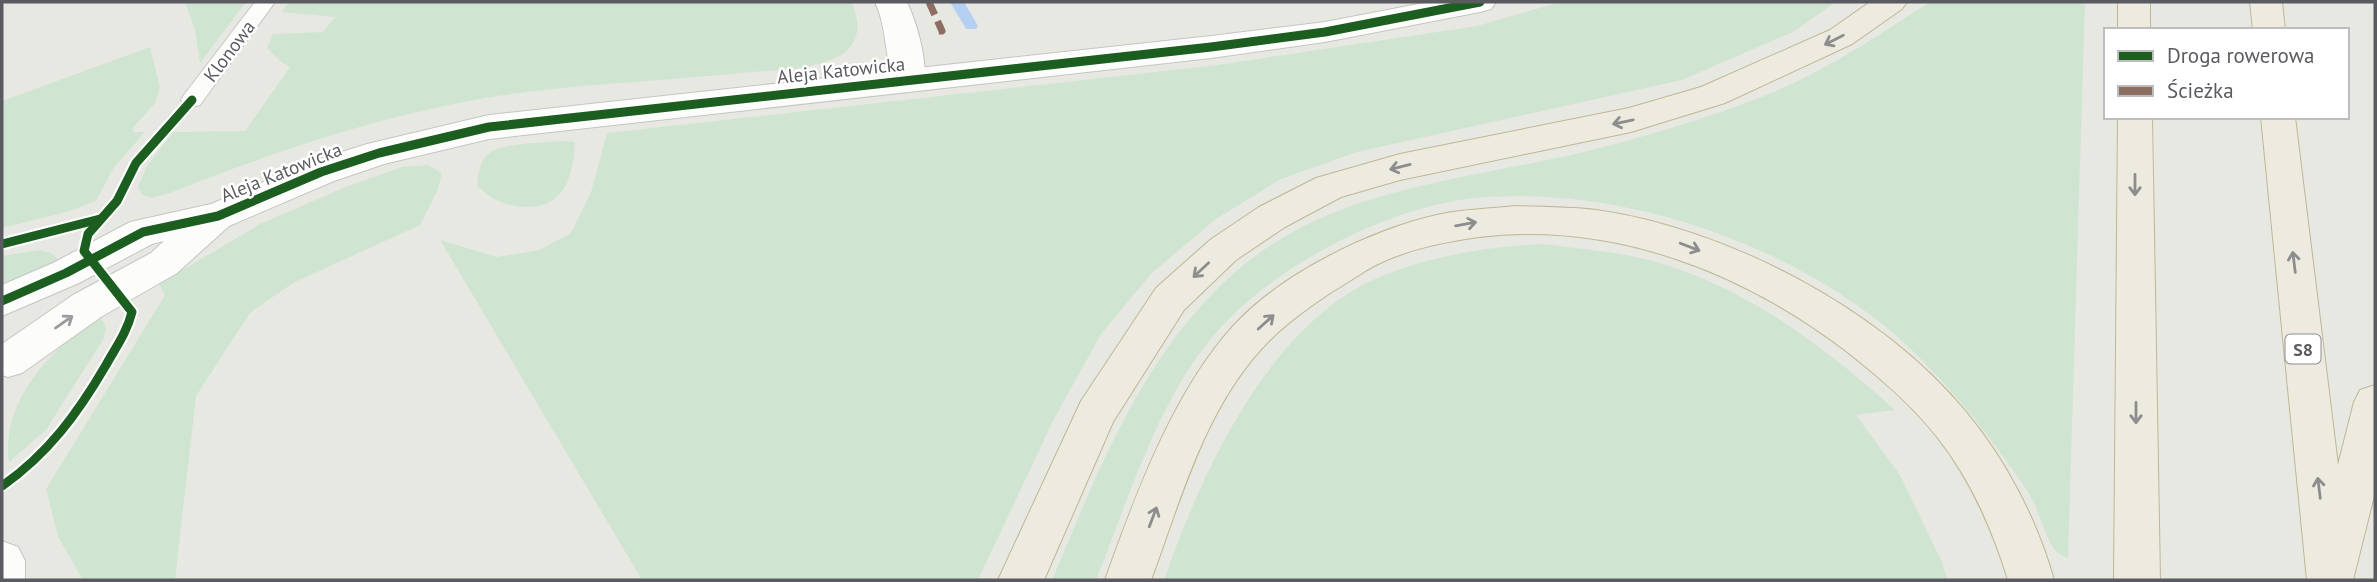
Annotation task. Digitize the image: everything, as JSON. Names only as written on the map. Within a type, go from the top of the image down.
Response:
[{"type":"highway","points":[[1021,580],[1096,413],[1170,299],[1223,250],[1272,217],[1329,187],[1400,167],[1631,120],[1713,95],[1841,37],[1891,2]]},
{"type":"highway","points":[[2134,2],[2134,28]]},
{"type":"highway","points":[[2266,2],[2269,28]]},
{"type":"highway","points":[[2135,119],[2137,580]]},
{"type":"highway","name":"S8","points":[[2278,119],[2331,580]]},
{"type":"highway","points":[[1128,580],[1192,424],[1247,338],[1293,297],[1343,263],[1391,242],[1490,220],[1546,219],[1591,223],[1679,243],[1795,294],[1858,335],[1908,379],[1959,433],[2000,497],[2031,580]]},
{"type":"highway","points":[[2331,580],[2375,401]]},
{"type":"street","points":[[891,2],[898,13],[909,80]]},
{"type":"street","name":"Aleja Katowicka","points":[[2,300],[66,273],[143,232],[218,216],[321,172],[379,153],[489,127],[1249,42],[1337,29],[1480,2]]},
{"type":"street","name":"Aleja Katowicka","points":[[4,354],[164,263],[218,216]]},
{"type":"street","points":[[2,561],[2,580]]},
{"type":"lane","name":"Klonowa","points":[[192,100],[265,2]]},
{"type":"green space","points":[[185,2],[246,2],[200,63],[195,30]]},
{"type":"green space","points":[[289,2],[851,2],[857,32],[852,46],[846,51],[816,65],[535,91],[488,98],[395,117],[349,130],[259,159],[170,193],[151,198],[141,194],[138,187],[147,166],[173,132],[245,131],[290,67],[267,48],[273,34],[323,32],[335,17],[282,12]]},
{"type":"green space","points":[[1560,2],[1836,2],[1793,32],[1682,80],[1357,152],[1281,179],[1216,219],[1152,273],[1101,334],[1053,421],[978,580],[642,580],[440,240],[497,257],[539,250],[571,233],[591,192],[607,133],[1217,65],[1477,26]]},
{"type":"green space","points":[[1930,2],[2085,2],[2068,558],[2052,546],[2034,503],[2022,484],[1982,428],[1950,390],[1898,337],[1839,293],[1745,244],[1643,211],[1539,197],[1487,197],[1453,201],[1382,222],[1312,256],[1250,299],[1202,350],[1165,411],[1096,580],[1052,580],[1105,457],[1148,378],[1201,306],[1233,274],[1274,243],[1318,219],[1366,201],[1415,187],[1615,144],[1744,104],[1823,68]]},
{"type":"green space","points":[[150,47],[160,87],[155,103],[132,129],[134,132],[145,132],[114,167],[96,201],[67,212],[2,228],[2,101]]},
{"type":"green space","points":[[575,142],[572,167],[564,188],[550,202],[526,207],[505,204],[477,186],[482,162],[494,151],[512,145]]},
{"type":"green space","points":[[428,165],[442,173],[438,189],[420,225],[293,283],[250,313],[196,396],[175,580],[83,580],[58,537],[46,489],[165,295],[159,284],[260,224],[348,186],[402,167]]},
{"type":"green space","points":[[1543,244],[1602,251],[1660,263],[1725,289],[1785,323],[1869,387],[1895,410],[1856,415],[1900,475],[1948,580],[1164,580],[1179,538],[1220,449],[1245,405],[1274,364],[1306,327],[1342,298],[1382,276],[1461,253]]},
{"type":"green space","points":[[39,250],[51,253],[62,263],[2,283],[2,256]]},
{"type":"green space","points":[[99,315],[106,327],[104,338],[46,430],[9,462],[8,439],[21,397],[33,378],[64,343]]},
{"type":"waterway","points":[[957,2],[971,26]]},
{"type":"marked path","points":[[929,2],[942,31],[934,31]]},
{"type":"cycle path","points":[[2,301],[66,273],[143,232],[218,216],[321,172],[379,153],[489,127],[1211,47],[1325,32],[1480,2]]},
{"type":"cycle path","points":[[2,486],[24,471],[59,435],[88,394],[128,328],[132,312],[84,251],[88,234],[117,201],[136,163],[192,100]]},
{"type":"cycle path","points":[[2,244],[100,219]]}]
